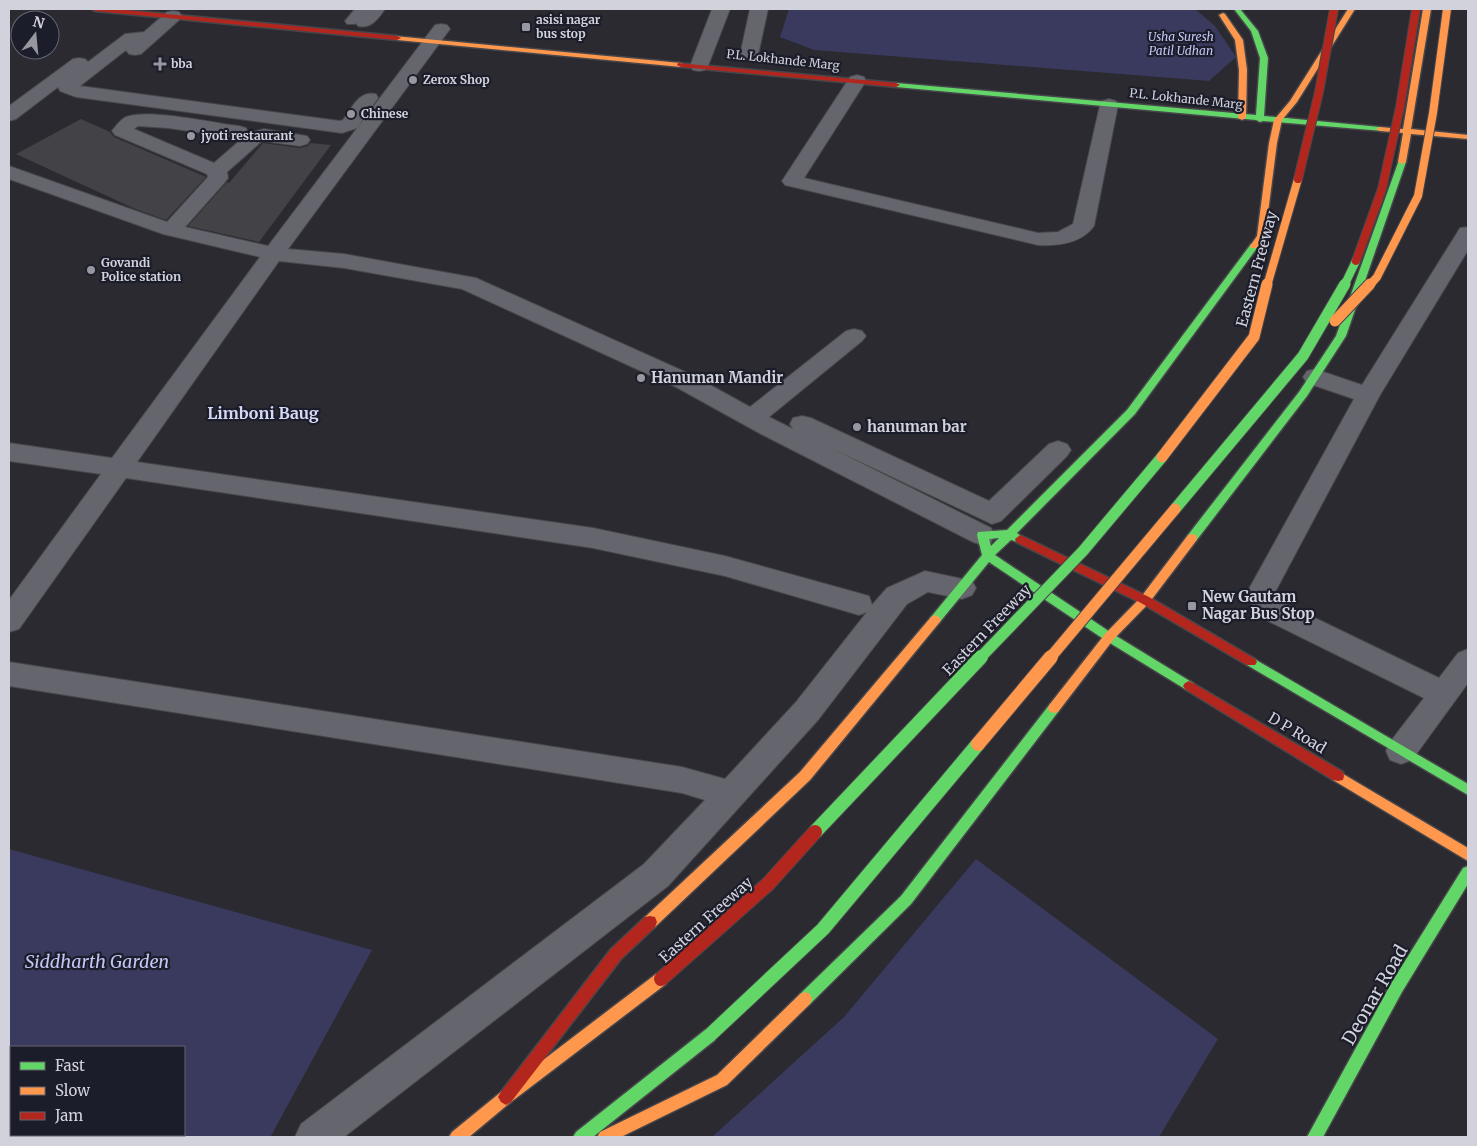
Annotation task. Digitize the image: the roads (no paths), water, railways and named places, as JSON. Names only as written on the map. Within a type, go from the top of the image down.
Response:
[{"type":"main road","name":"P.L. Lokhande Marg","points":[[95,9],[413,39],[439,32],[704,55],[857,81],[1260,120],[1468,137]]},
{"type":"main road","points":[[1218,9],[1239,40],[1243,70],[1237,101],[1242,118]]},
{"type":"main road","points":[[1237,9],[1254,31],[1264,58],[1260,120]]},
{"type":"main road","name":"Eastern Freeway","points":[[457,1137],[506,1097],[661,979],[768,884],[877,764],[1052,584],[1135,493],[1254,337],[1276,249],[1301,171],[1319,92],[1334,9]]},
{"type":"main road","points":[[983,534],[1009,534],[1131,412],[1261,236],[1273,143],[1278,120],[1293,102],[1352,9]]},
{"type":"main road","points":[[1303,356],[1352,270],[1382,189],[1400,107],[1416,9]]},
{"type":"main road","points":[[605,1137],[722,1080],[906,900],[1110,637],[1145,600],[1315,377],[1342,336],[1401,168],[1428,9]]},
{"type":"main road","points":[[581,1137],[710,1035],[823,930],[1303,356],[1377,277],[1418,196],[1433,113],[1447,9]]},
{"type":"main road","points":[[1033,98],[1034,82]]},
{"type":"main road","name":"P.L. Lokhande Marg","points":[[1237,101],[1260,103],[1293,102],[1332,106]]},
{"type":"main road","points":[[1391,113],[1440,118]]},
{"type":"main road","points":[[983,534],[1009,534],[1145,600],[1468,790]]},
{"type":"main road","points":[[506,1097],[616,954],[805,776],[962,588],[983,534]]},
{"type":"main road","name":"D P Road","points":[[983,534],[1110,637],[1468,855]]},
{"type":"main road","name":"Deonar Road","points":[[1315,1137],[1397,987],[1468,872]]},
{"type":"street","points":[[704,55],[721,9]]},
{"type":"street","points":[[750,55],[759,9]]},
{"type":"street","points":[[15,116],[147,14]]},
{"type":"street","points":[[133,52],[173,16]]},
{"type":"street","points":[[355,18],[380,16]]},
{"type":"street","points":[[9,622],[119,466],[273,254],[439,32]]},
{"type":"street","points":[[149,38],[131,38],[68,87],[76,91],[342,126],[350,124],[413,39]]},
{"type":"street","points":[[857,81],[792,181],[1038,239],[1059,240],[1072,236],[1083,226],[1109,105]]},
{"type":"street","points":[[15,116],[50,99]]},
{"type":"street","points":[[217,171],[122,131],[134,121],[149,121],[354,146]]},
{"type":"street","points":[[175,154],[207,128]]},
{"type":"street","points":[[217,171],[248,141],[264,135]]},
{"type":"street","points":[[170,230],[185,216],[218,178],[217,171]]},
{"type":"street","points":[[9,172],[170,230],[273,254],[344,261],[468,283],[759,413],[983,534],[1058,450]]},
{"type":"street","points":[[1444,694],[1272,610],[1259,596],[1368,394],[1468,233]]},
{"type":"street","points":[[759,413],[854,336]]},
{"type":"street","points":[[1315,377],[1368,394]]},
{"type":"street","points":[[9,452],[119,466],[593,538],[725,566],[859,604]]},
{"type":"street","points":[[314,1137],[656,875],[807,711],[890,603],[898,596],[925,581],[962,588]]},
{"type":"street","points":[[1401,751],[1468,661]]},
{"type":"street","points":[[9,674],[682,780],[731,794]]},
{"type":"place","name":"asisi nagar bus stop","points":[[526,27]]},
{"type":"place","name":"bba","points":[[160,64]]},
{"type":"place","name":"Zerox Shop","points":[[413,80]]},
{"type":"place","name":"Chinese","points":[[351,114]]},
{"type":"place","name":"jyoti restaurant","points":[[191,136]]},
{"type":"place","name":"Govandi Police station","points":[[91,270]]},
{"type":"place","name":"Hanuman Mandir","points":[[641,378]]},
{"type":"place","name":"hanuman bar","points":[[857,427]]},
{"type":"place","name":"New Gautam Nagar Bus Stop","points":[[1192,606]]},
{"type":"district","name":"Limboni Baug","points":[[263,413]]},
{"type":"park label","name":"Usha Suresh Patil Udhan","points":[[1181,44]]},
{"type":"park label","name":"Siddharth Garden","points":[[97,962]]}]
